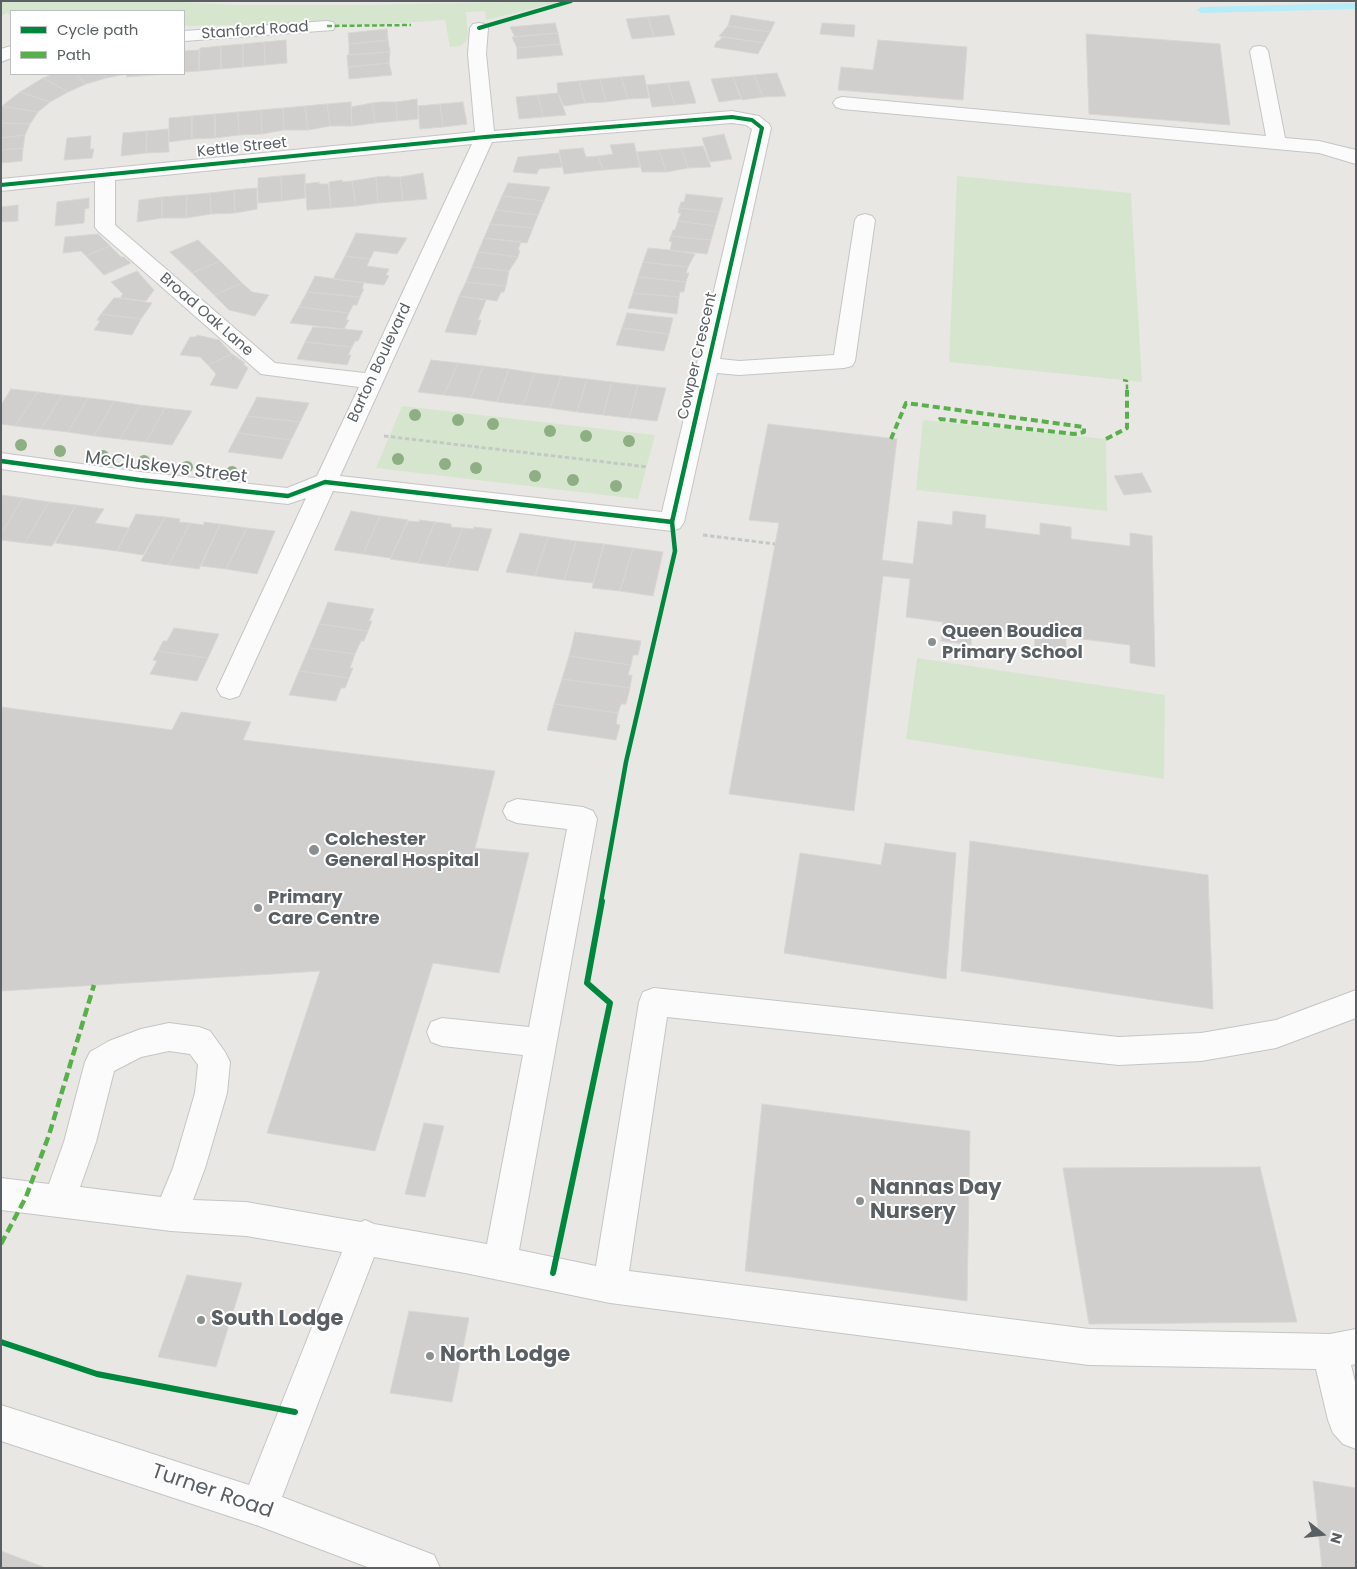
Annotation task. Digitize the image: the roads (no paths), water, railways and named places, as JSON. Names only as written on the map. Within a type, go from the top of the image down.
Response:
[{"type":"street","name":"Stanford Road","points":[[185,36],[327,26]]},
{"type":"street","points":[[479,28],[477,54],[485,136]]},
{"type":"street","points":[[1260,51],[1276,142]]},
{"type":"street","points":[[842,103],[1319,146],[1356,158]]},
{"type":"street","name":"Cowper Crescent","points":[[325,482],[673,526],[762,128],[752,120],[732,117],[485,136]]},
{"type":"street","name":"Kettle Street","points":[[1,185],[485,136]]},
{"type":"street","name":"Barton Boulevard","points":[[230,689],[485,136]]},
{"type":"street","name":"Broad Oak Lane","points":[[105,174],[105,228],[269,369],[372,381]]},
{"type":"street","points":[[708,365],[739,368],[844,361],[865,220]]},
{"type":"street","name":"McCluskeys Street","points":[[1,461],[140,480],[288,496],[325,482]]},
{"type":"street","points":[[500,1262],[583,819],[517,811]]},
{"type":"street","points":[[610,1286],[654,1002],[1119,1051],[1201,1047],[1276,1034],[1356,1004]]},
{"type":"street","points":[[442,1032],[541,1043]]},
{"type":"street","points":[[59,1200],[80,1142],[101,1062],[120,1051],[150,1041],[169,1037],[199,1041],[214,1062],[211,1094],[189,1168],[171,1215]]},
{"type":"street","points":[[1,1194],[171,1215],[246,1219],[365,1237],[500,1262],[610,1286],[1089,1347],[1343,1349],[1346,1420],[1356,1431]]},
{"type":"street","points":[[259,1507],[365,1237]]},
{"type":"street","name":"Turner Road","points":[[1,1423],[259,1507],[421,1568]]},
{"type":"waterway","points":[[1201,10],[1356,6]]},
{"type":"place","name":"Queen Boudica Primary School","points":[[932,642]]},
{"type":"place","name":"Colchester General Hospital","points":[[314,850]]},
{"type":"place","name":"Primary Care Centre","points":[[258,908]]},
{"type":"place","name":"Nannas Day Nursery","points":[[860,1201]]},
{"type":"place","name":"South Lodge","points":[[201,1320]]},
{"type":"place","name":"North Lodge","points":[[430,1356]]}]
